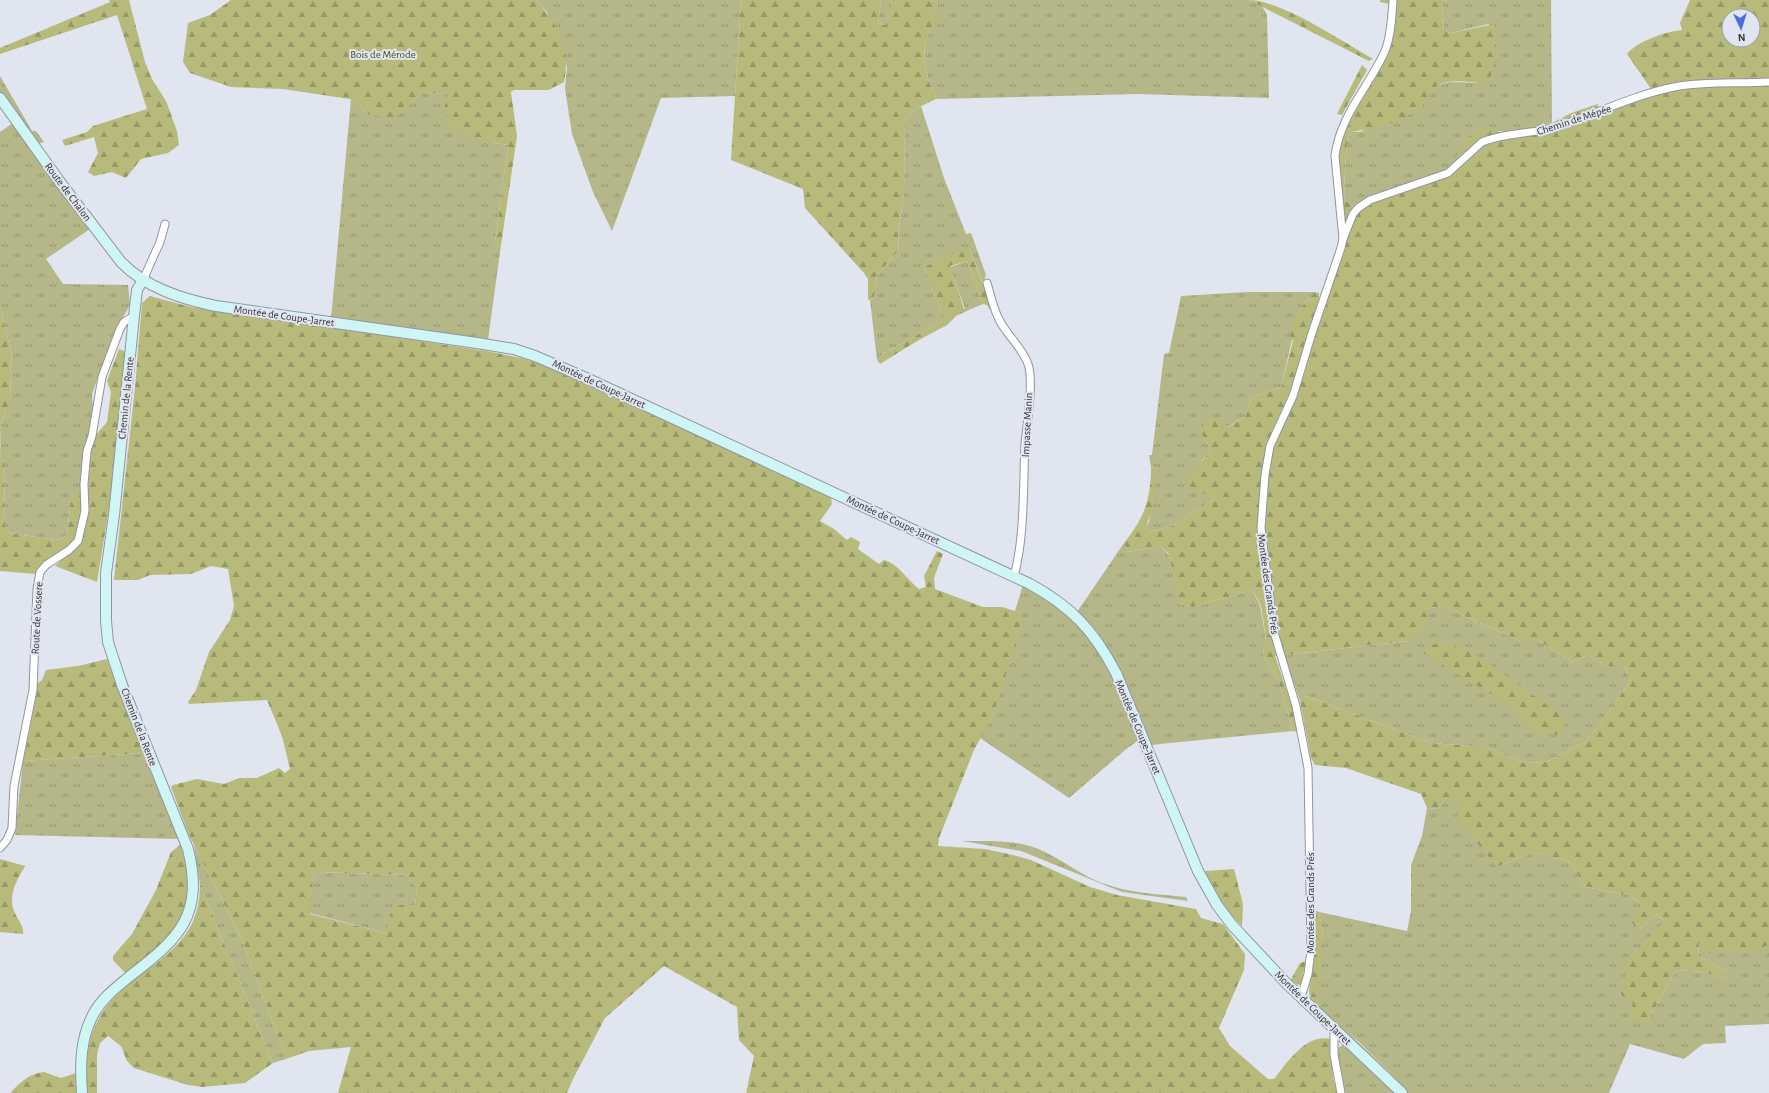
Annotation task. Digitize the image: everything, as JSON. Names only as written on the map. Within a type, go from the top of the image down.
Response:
[{"type":"main road","name":"Route de Chalon","points":[[0,98],[60,182],[122,262],[130,271],[143,280]]},
{"type":"main road","name":"Chemin de la Rente","points":[[82,1093],[80,1073],[81,1050],[88,1025],[95,1011],[111,992],[162,952],[176,937],[184,925],[194,890],[194,876],[188,849],[122,685],[108,642],[105,609],[106,572],[114,515],[134,316],[138,290],[143,280]]},
{"type":"main road","name":"Montée de Coupe-Jarret","points":[[143,280],[183,298],[216,306],[477,343],[514,349],[530,354],[584,377],[1042,590],[1064,605],[1082,622],[1098,642],[1116,673],[1207,890],[1232,926],[1301,998],[1402,1093]]},
{"type":"street","name":"Montée des Grands Prés","points":[[1301,998],[1308,974],[1311,950],[1308,768],[1296,706],[1274,632],[1263,556],[1261,528],[1262,506],[1270,446],[1293,396],[1312,333],[1337,265],[1343,239],[1336,163],[1337,143],[1344,121],[1386,50],[1393,0]]},
{"type":"street","name":"Chemin de Mépée","points":[[1343,239],[1353,214],[1358,208],[1370,200],[1448,173],[1482,142],[1489,139],[1533,133],[1557,127],[1651,93],[1673,87],[1694,84],[1769,82]]},
{"type":"street","points":[[143,280],[160,242],[165,224]]},
{"type":"street","name":"Impasse Manin","points":[[987,283],[999,320],[1025,358],[1029,369],[1025,476],[1018,562],[1014,576]]},
{"type":"street","name":"Route de Vossere","points":[[0,848],[7,840],[12,828],[14,786],[34,684],[37,589],[40,572],[46,565],[69,550],[78,541],[85,511],[84,484],[87,451],[92,436],[102,377],[120,329],[124,322],[134,316]]},
{"type":"street","points":[[1334,1029],[1334,1055],[1341,1093]]},
{"type":"green space","points":[[109,0],[129,0],[145,62],[152,79],[166,101],[177,131],[179,145],[168,153],[141,159],[126,178],[112,172],[94,176],[88,172],[98,153],[94,137],[65,146],[62,140],[87,132],[93,126],[147,109],[117,15],[0,54],[0,48],[110,2]]},
{"type":"green space","name":"Bois de Mérode","points":[[231,0],[536,0],[556,27],[564,48],[566,70],[564,82],[549,90],[514,90],[511,92],[517,136],[501,245],[498,247],[495,242],[508,145],[485,142],[451,128],[444,109],[448,94],[421,93],[395,118],[369,115],[356,100],[283,89],[231,87],[190,73],[183,62],[188,23],[210,15]]},
{"type":"green space","points":[[536,0],[741,0],[735,96],[661,98],[612,231],[593,192],[572,134],[565,88],[567,67],[547,12]]},
{"type":"green space","points":[[741,0],[881,0],[878,23],[885,25],[892,3],[890,0],[932,0],[937,2],[938,14],[926,40],[924,55],[929,82],[936,99],[917,108],[905,120],[904,194],[898,233],[899,250],[877,275],[874,299],[868,300],[868,279],[864,273],[805,208],[803,189],[731,160]]},
{"type":"green space","points":[[881,0],[890,0],[892,3],[886,25],[878,23]]},
{"type":"green space","points":[[932,0],[1249,0],[1262,6],[1267,15],[1269,98],[1138,94],[936,99],[929,82],[924,55],[926,40],[938,8],[937,2]]},
{"type":"green space","points":[[1249,0],[1262,2],[1294,14],[1373,59],[1369,61]]},
{"type":"green space","points":[[1380,0],[1447,0],[1442,2],[1444,30],[1450,33],[1495,24],[1495,56],[1490,80],[1485,83],[1456,81],[1444,83],[1436,87],[1422,106],[1407,116],[1377,127],[1350,131],[1345,166],[1345,200],[1353,205],[1349,221],[1343,221],[1337,157],[1345,125],[1384,60],[1394,5],[1380,2]]},
{"type":"green space","points":[[1447,0],[1551,0],[1552,123],[1516,131],[1499,131],[1480,128],[1454,165],[1445,171],[1370,197],[1361,201],[1353,208],[1353,205],[1345,200],[1345,165],[1350,131],[1360,132],[1422,106],[1432,90],[1439,85],[1450,82],[1485,83],[1489,24],[1450,33],[1444,30],[1442,2]]},
{"type":"green space","points":[[1690,0],[1769,0],[1769,945],[1750,951],[1709,953],[1699,942],[1698,956],[1726,971],[1726,979],[1702,972],[1676,970],[1645,1026],[1630,1015],[1633,1003],[1620,993],[1631,956],[1665,921],[1657,914],[1640,929],[1631,922],[1642,905],[1629,895],[1585,887],[1570,862],[1534,852],[1497,867],[1457,818],[1461,803],[1446,798],[1438,809],[1427,808],[1421,794],[1346,768],[1315,765],[1311,758],[1300,701],[1306,696],[1431,743],[1486,747],[1525,763],[1547,762],[1587,741],[1616,702],[1630,680],[1625,666],[1603,666],[1589,655],[1572,662],[1539,641],[1520,641],[1442,606],[1426,609],[1428,624],[1408,641],[1275,656],[1295,715],[1297,732],[1293,731],[1278,679],[1264,657],[1263,649],[1266,639],[1261,605],[1252,590],[1193,607],[1179,604],[1169,554],[1160,546],[1128,552],[1124,543],[1137,525],[1145,508],[1150,489],[1151,467],[1156,468],[1154,502],[1146,528],[1149,532],[1172,526],[1212,501],[1209,494],[1191,491],[1188,477],[1211,450],[1201,433],[1204,422],[1217,418],[1228,427],[1245,417],[1252,397],[1281,387],[1293,341],[1289,332],[1299,310],[1315,292],[1319,293],[1319,298],[1297,375],[1268,443],[1262,474],[1276,436],[1303,378],[1318,325],[1353,223],[1359,210],[1367,204],[1450,176],[1485,144],[1498,139],[1550,133],[1650,97],[1651,89],[1627,54],[1644,41],[1667,33],[1682,30],[1680,23]]},
{"type":"green space","points":[[1362,65],[1367,70],[1342,115],[1337,114]]},
{"type":"green space","points":[[0,76],[32,131],[36,131],[44,142],[37,144],[0,92]]},
{"type":"green space","points":[[421,93],[448,94],[485,142],[508,145],[495,242],[498,247],[501,245],[488,340],[331,319],[351,99],[356,100],[369,115],[412,103]]},
{"type":"green space","points":[[1598,104],[1597,110],[1555,125],[1552,123],[1571,113]]},
{"type":"green space","points":[[921,106],[944,178],[966,234],[971,233],[986,275],[983,282],[969,248],[924,267],[942,315],[942,321],[883,354],[877,360],[870,300],[874,299],[877,275],[899,250],[898,233],[904,194],[905,120]]},
{"type":"green space","points":[[13,123],[90,229],[46,259],[63,284],[128,285],[130,305],[113,335],[92,394],[93,407],[83,484],[71,498],[67,534],[63,538],[56,540],[9,533],[5,525],[4,461],[1,459],[0,428],[11,394],[10,374],[12,356],[0,306],[0,132]]},
{"type":"green space","points":[[1480,128],[1494,128],[1501,133],[1482,139],[1454,165],[1453,161],[1472,132]]},
{"type":"green space","points":[[969,248],[992,306],[990,310],[987,305],[983,304],[967,261],[950,266],[964,309],[969,307],[971,309],[956,316],[947,325],[917,341],[880,364],[877,360],[883,354],[942,321],[942,315],[924,267]]},
{"type":"green space","points":[[967,261],[983,304],[971,309],[969,307],[965,309],[950,267]]},
{"type":"green space","points":[[1247,292],[1315,292],[1299,310],[1281,387],[1252,397],[1245,417],[1227,427],[1201,433],[1211,450],[1201,461],[1212,501],[1172,526],[1149,532],[1146,528],[1149,522],[1156,468],[1151,467],[1149,455],[1152,455],[1164,354],[1169,353],[1181,296]]},
{"type":"green space","points":[[150,296],[191,307],[487,351],[521,358],[546,366],[831,497],[832,504],[820,521],[834,529],[847,540],[851,537],[860,542],[858,549],[879,564],[884,560],[894,565],[919,589],[926,587],[924,576],[937,551],[943,554],[934,578],[935,589],[983,607],[1002,607],[1021,613],[1019,633],[993,715],[974,750],[939,838],[938,846],[985,849],[1013,855],[1031,860],[1090,887],[1117,895],[1196,909],[1201,918],[1223,924],[1245,954],[1244,970],[1219,1028],[1230,1046],[1268,1079],[1274,1079],[1291,1058],[1305,1045],[1313,1040],[1321,1038],[1330,1039],[1333,1077],[1337,1093],[746,1093],[754,1056],[739,1040],[737,1007],[664,966],[605,1018],[567,1093],[338,1093],[351,1047],[309,1051],[286,1059],[242,940],[189,835],[171,787],[173,785],[197,779],[224,784],[239,778],[257,778],[279,768],[285,773],[290,769],[282,736],[267,700],[189,704],[188,702],[196,690],[209,652],[230,620],[234,606],[228,569],[211,566],[191,574],[150,575],[138,580],[114,580],[135,387],[142,303]],"holes":[[[316,872],[407,875],[417,888],[415,905],[400,905],[392,908],[386,933],[310,914],[313,877]]]},
{"type":"green space","points":[[0,306],[12,356],[10,374],[11,394],[0,428]]},
{"type":"green space","points":[[119,349],[126,352],[112,490],[97,582],[55,566],[74,548],[88,499],[89,459],[95,436],[107,422],[111,392],[107,381]]},
{"type":"green space","points":[[0,434],[1,459],[4,461],[5,525],[9,533],[56,540],[63,538],[67,534],[71,498],[83,484],[82,513],[77,534],[66,550],[36,574],[0,571]]},
{"type":"green space","points":[[1124,543],[1128,552],[1160,546],[1169,555],[1180,604],[1193,607],[1252,590],[1260,605],[1266,640],[1263,649],[1264,657],[1278,679],[1293,731],[1150,745],[1121,673],[1112,655],[1090,623],[1077,612]]},
{"type":"green space","points":[[1023,585],[1059,608],[1074,621],[1087,636],[1108,668],[1139,740],[1125,750],[1069,798],[980,738],[993,715],[1021,613],[1015,611]]},
{"type":"green space","points":[[1442,606],[1520,641],[1539,641],[1572,662],[1589,655],[1603,666],[1625,666],[1630,680],[1616,702],[1587,741],[1547,762],[1525,763],[1486,747],[1431,743],[1306,696],[1300,701],[1284,655],[1408,641],[1425,609]]},
{"type":"green space","points":[[1445,642],[1475,654],[1558,713],[1565,722],[1561,735],[1535,733],[1511,706],[1423,653],[1430,645]]},
{"type":"green space","points":[[107,659],[143,753],[23,761],[36,697],[37,684],[42,680],[46,670],[78,666]]},
{"type":"green space","points":[[143,753],[179,839],[15,835],[23,761]]},
{"type":"green space","points":[[1446,798],[1462,803],[1497,867],[1534,852],[1570,862],[1585,887],[1629,895],[1642,905],[1640,929],[1657,914],[1666,922],[1631,956],[1633,1003],[1645,1026],[1676,970],[1702,972],[1726,979],[1726,971],[1698,956],[1699,942],[1769,945],[1769,1024],[1725,1026],[1726,1043],[1703,1044],[1684,1059],[1630,1044],[1609,1093],[1407,1093],[1394,1082],[1395,1078],[1358,1041],[1321,1010],[1314,994],[1323,935],[1319,912],[1407,931],[1411,910],[1411,865],[1422,836],[1427,808],[1438,809]]},
{"type":"green space","points":[[962,841],[993,841],[1024,844],[1043,851],[1102,883],[1133,891],[1186,897],[1188,901],[1122,892],[1021,851]]},
{"type":"green space","points":[[180,845],[187,869],[188,882],[187,895],[180,919],[174,931],[162,946],[126,974],[113,960],[113,956],[132,934],[156,890],[171,852]]},
{"type":"green space","points":[[194,845],[242,940],[286,1059],[273,1063],[204,894],[204,887],[200,885]]},
{"type":"green space","points":[[0,859],[25,866],[14,887],[12,899],[12,905],[21,925],[23,934],[0,932]]},
{"type":"green space","points":[[1234,869],[1243,904],[1242,926],[1227,911],[1217,894],[1212,891],[1205,871]]},
{"type":"green space","points":[[316,872],[407,875],[417,888],[415,906],[400,905],[386,933],[309,913],[313,877]]},
{"type":"green space","points":[[200,885],[204,887],[204,894],[273,1063],[245,1083],[202,1087],[188,1085],[134,1068],[127,1061],[121,1046],[108,1036],[100,1043],[97,1055],[97,1093],[86,1093],[86,1066],[88,1049],[92,1032],[96,1024],[108,1004],[124,988],[174,948],[188,931],[197,911]]},
{"type":"green space","points":[[1314,910],[1319,912],[1323,935],[1321,979],[1317,984],[1314,994],[1323,1007],[1321,1010],[1310,998],[1309,991]]},
{"type":"green space","points":[[1306,961],[1301,984],[1298,985],[1290,981],[1300,963]]},
{"type":"green space","points":[[1331,1016],[1395,1078],[1394,1082],[1330,1019]]},
{"type":"green space","points":[[1342,1045],[1346,1047],[1395,1093],[1345,1093],[1337,1049]]},
{"type":"green space","points":[[44,1072],[61,1078],[76,1073],[78,1093],[10,1093],[21,1082],[29,1077]]}]
